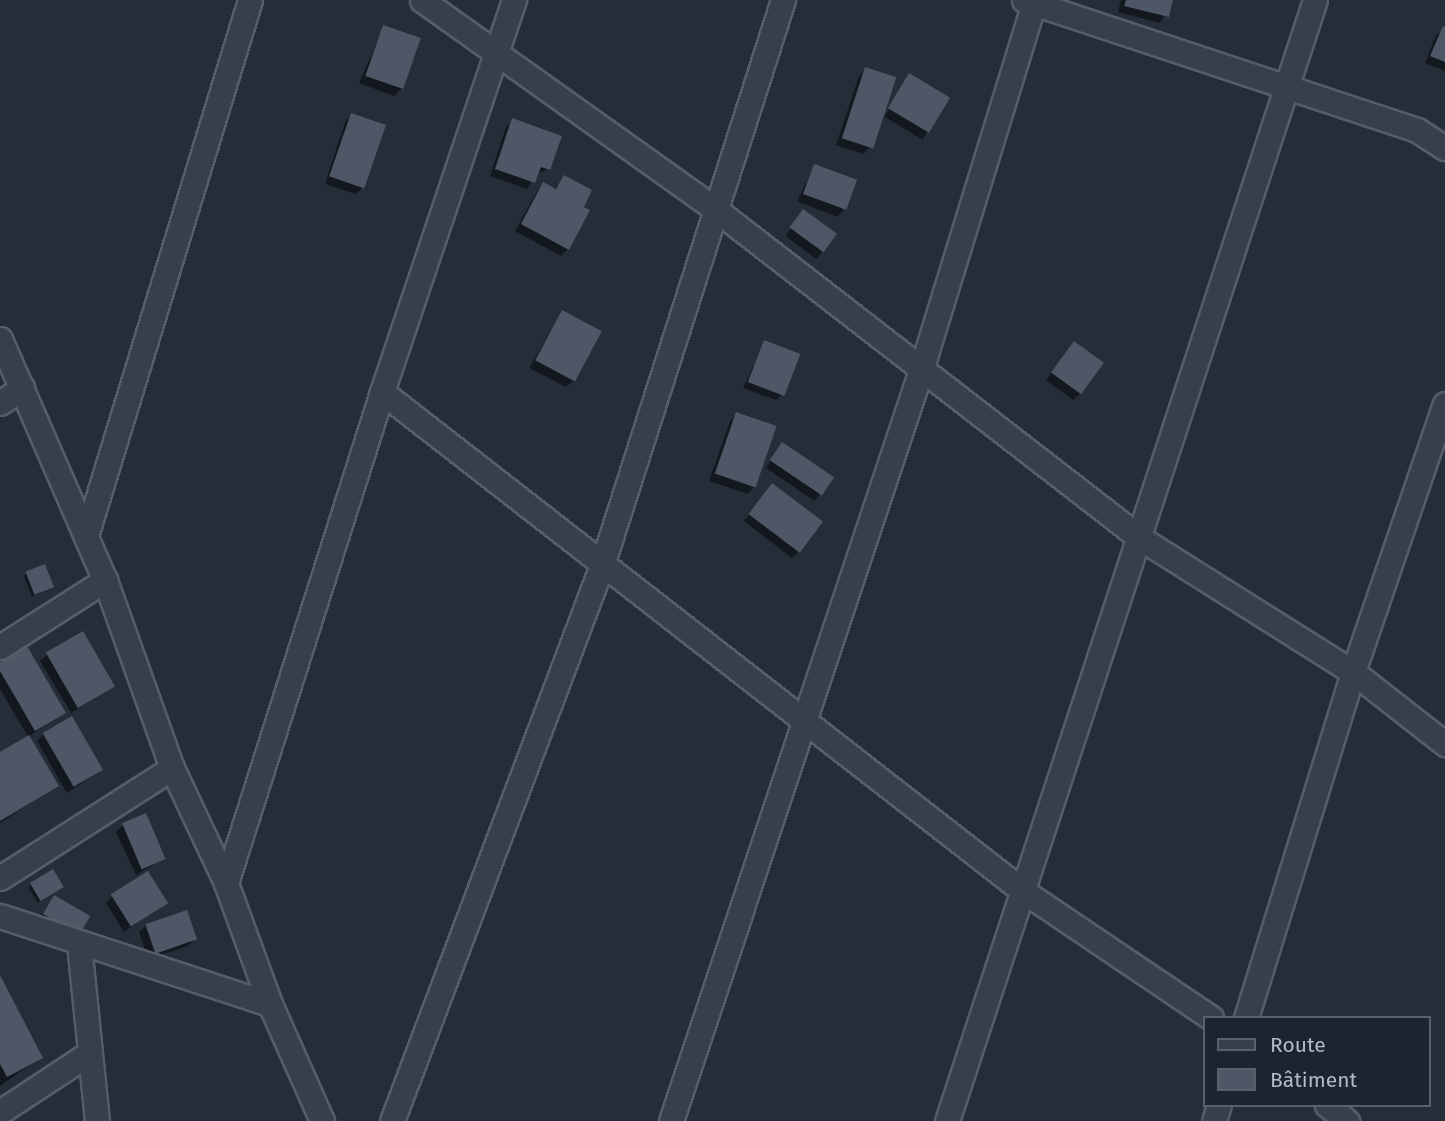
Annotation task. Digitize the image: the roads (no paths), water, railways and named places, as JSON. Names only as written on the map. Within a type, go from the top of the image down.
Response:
[{"type":"street","points":[[86,536],[250,0]]},
{"type":"street","points":[[422,0],[715,209],[1140,538],[1353,673],[1445,744]]},
{"type":"street","points":[[226,883],[382,392],[514,0]]},
{"type":"street","points":[[392,1121],[602,565],[783,0]]},
{"type":"street","points":[[947,1121],[1315,0]]},
{"type":"street","points":[[671,1121],[921,370],[1031,2],[1417,130],[1445,148]]},
{"type":"street","points":[[0,339],[105,580],[172,768],[226,883],[270,1004],[322,1121]]},
{"type":"street","points":[[0,402],[22,388]]},
{"type":"street","points":[[382,392],[803,723],[1023,891],[1208,1016]]},
{"type":"street","points":[[1247,1016],[1353,673],[1438,450],[1445,404]]},
{"type":"street","points":[[0,647],[105,580]]},
{"type":"street","points":[[0,878],[172,768]]},
{"type":"street","points":[[0,916],[79,944],[270,1004]]},
{"type":"street","points":[[79,944],[88,1054],[97,1121]]},
{"type":"street","points":[[0,1112],[88,1054]]},
{"type":"street","points":[[1330,1107],[1347,1121]]}]
